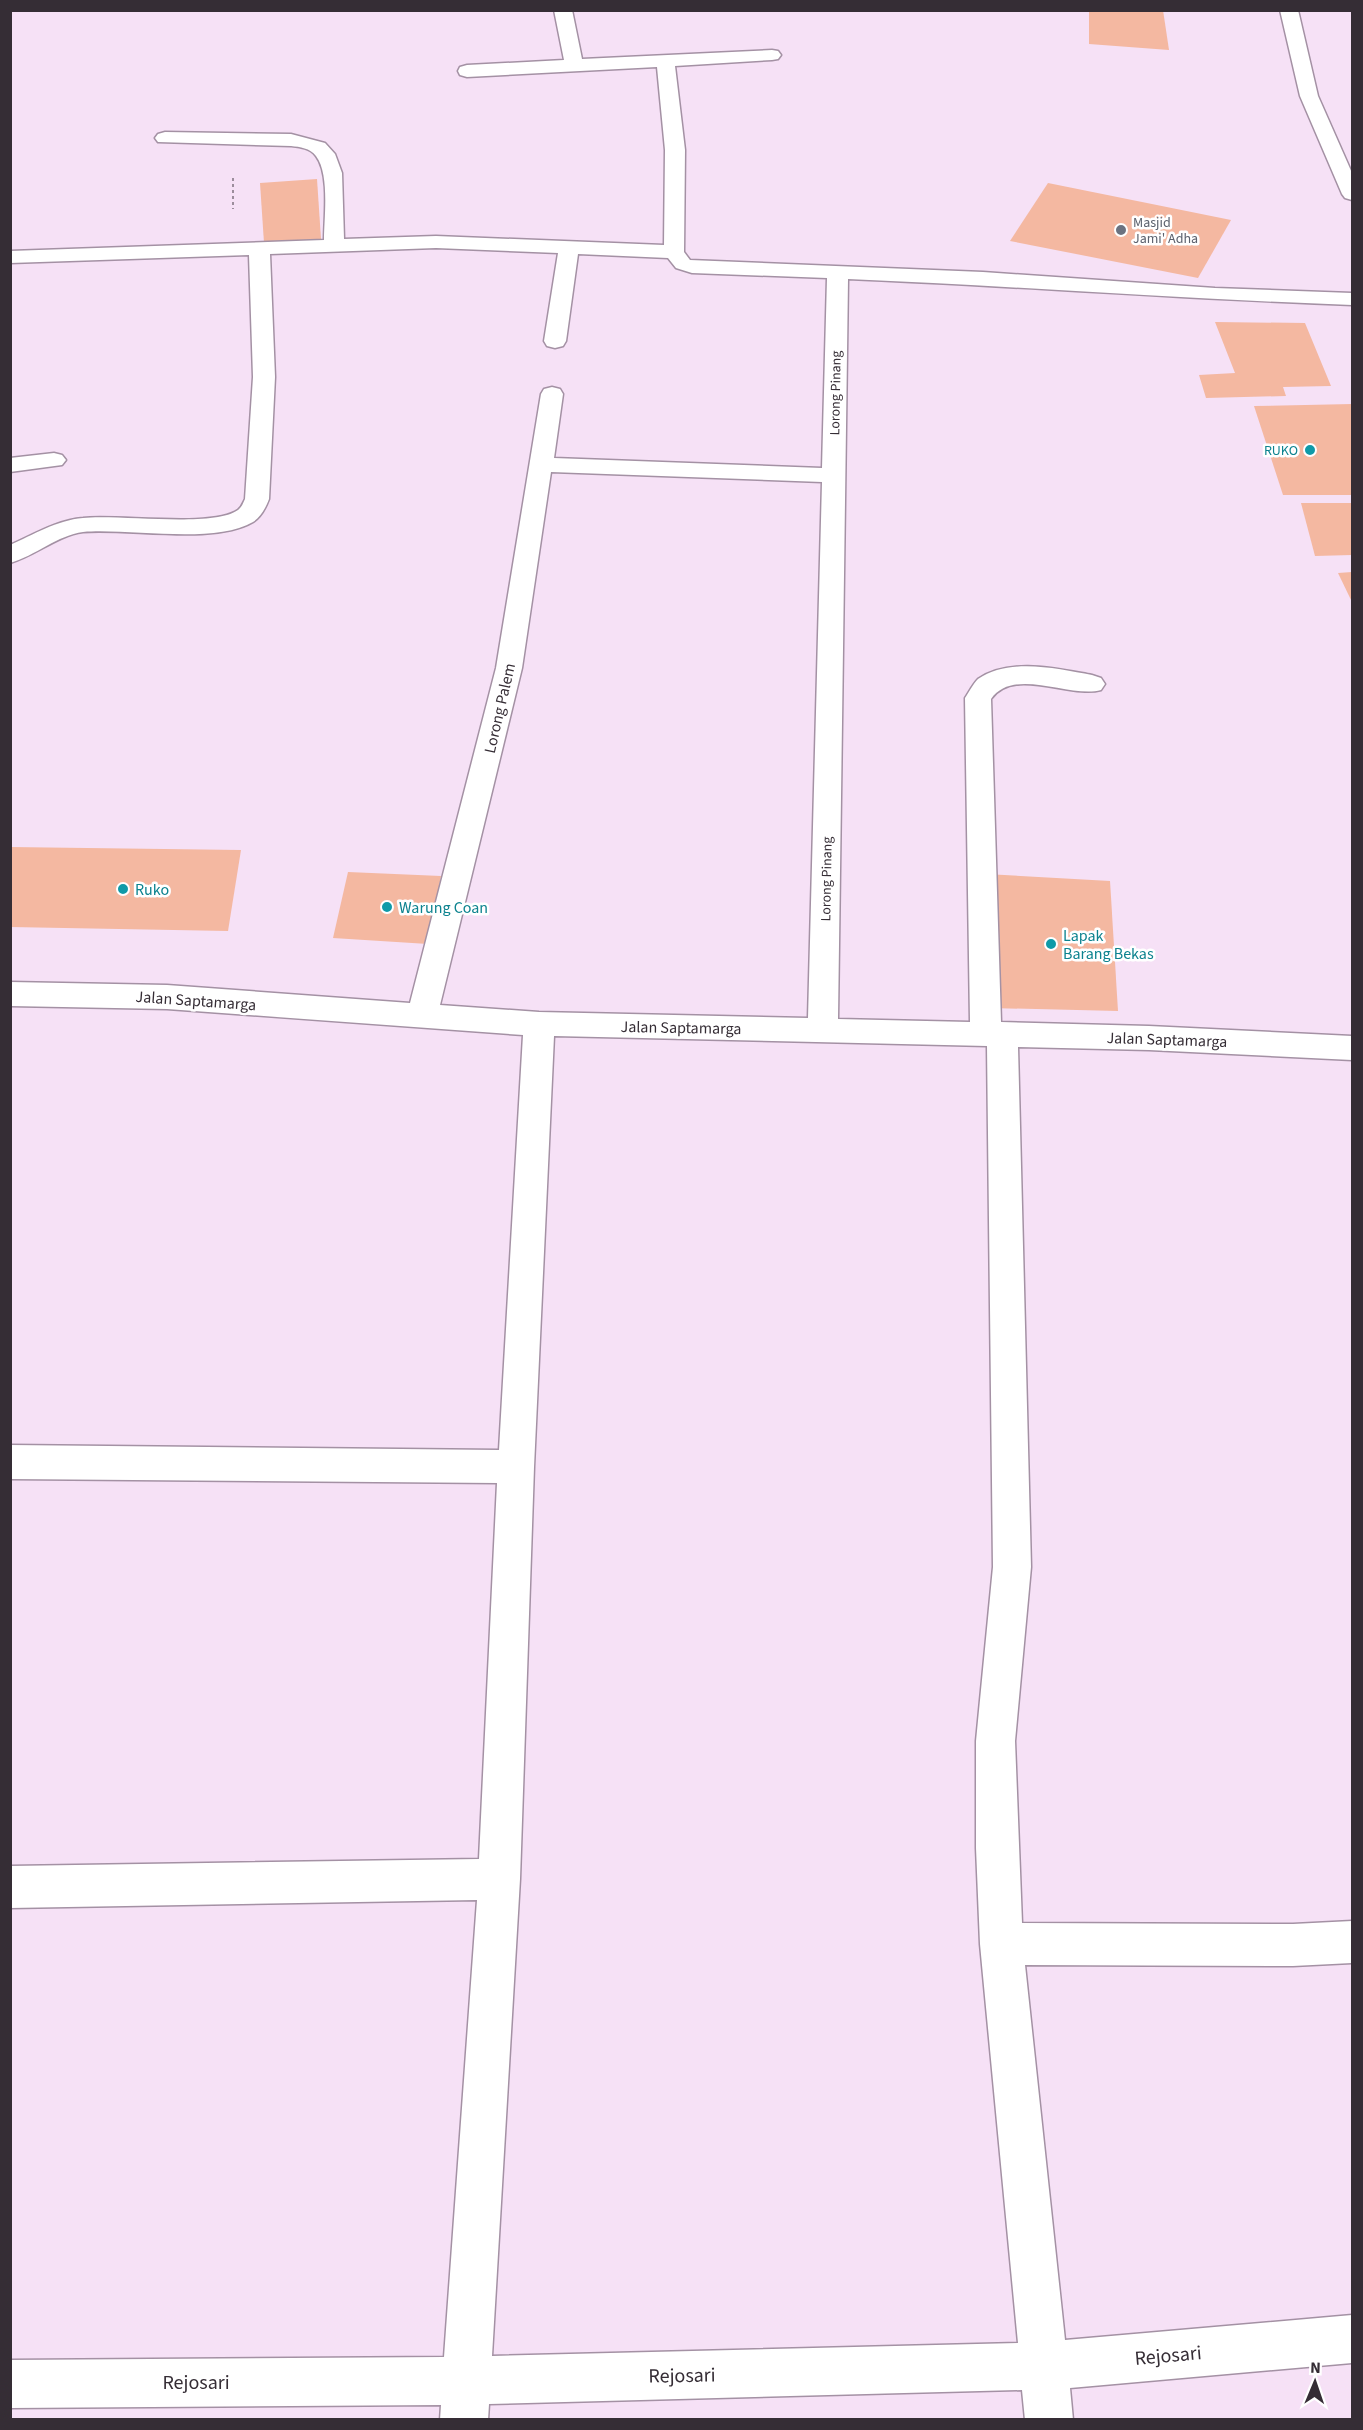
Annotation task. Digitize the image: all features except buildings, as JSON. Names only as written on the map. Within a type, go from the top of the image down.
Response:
[{"type":"street","points":[[563,10],[574,65]]},
{"type":"street","points":[[1288,10],[1309,96],[1353,194]]},
{"type":"street","points":[[467,71],[772,55]]},
{"type":"street","points":[[665,59],[675,150],[675,257],[683,264],[692,267],[1094,284],[1215,294],[1353,299]]},
{"type":"street","points":[[165,138],[291,140],[310,143],[318,148],[325,154],[333,175],[334,246]]},
{"type":"street","points":[[10,257],[436,242],[675,252]]},
{"type":"street","points":[[555,342],[569,247]]},
{"type":"street","points":[[10,555],[63,530],[82,525],[210,525],[244,517],[254,507],[257,499],[264,377],[259,249]]},
{"type":"street","name":"Lorong Pinang","points":[[823,1030],[838,272]]},
{"type":"street","name":"Lorong Palem","points":[[422,1017],[509,668],[552,393]]},
{"type":"street","points":[[10,465],[54,460]]},
{"type":"street","points":[[540,465],[834,474]]},
{"type":"street","points":[[1049,2420],[1001,1944],[995,1765],[997,1719],[1009,1618],[1012,1567],[994,1033],[978,698],[981,689],[987,684],[1017,676],[1045,676],[1092,684]]},
{"type":"street","name":"Jalan Saptamarga","points":[[10,994],[167,997],[539,1024],[994,1033],[1353,1048]]},
{"type":"street","points":[[465,2400],[500,1879],[516,1467],[539,1024]]},
{"type":"street","points":[[10,1462],[516,1467]]},
{"type":"street","points":[[10,1887],[500,1879]]},
{"type":"street","points":[[1001,1944],[1293,1946],[1353,1942]]},
{"type":"street","name":"Rejosari","points":[[10,2384],[465,2400],[1044,2366],[1353,2339]]},
{"type":"place","name":"Masjid Jami' Adha","points":[[1121,230]]},
{"type":"place","name":"RUKO","points":[[1310,450]]},
{"type":"place","name":"Ruko","points":[[123,889]]},
{"type":"place","name":"Warung Coan","points":[[387,907]]},
{"type":"place","name":"Lapak Barang Bekas","points":[[1051,944]]}]
